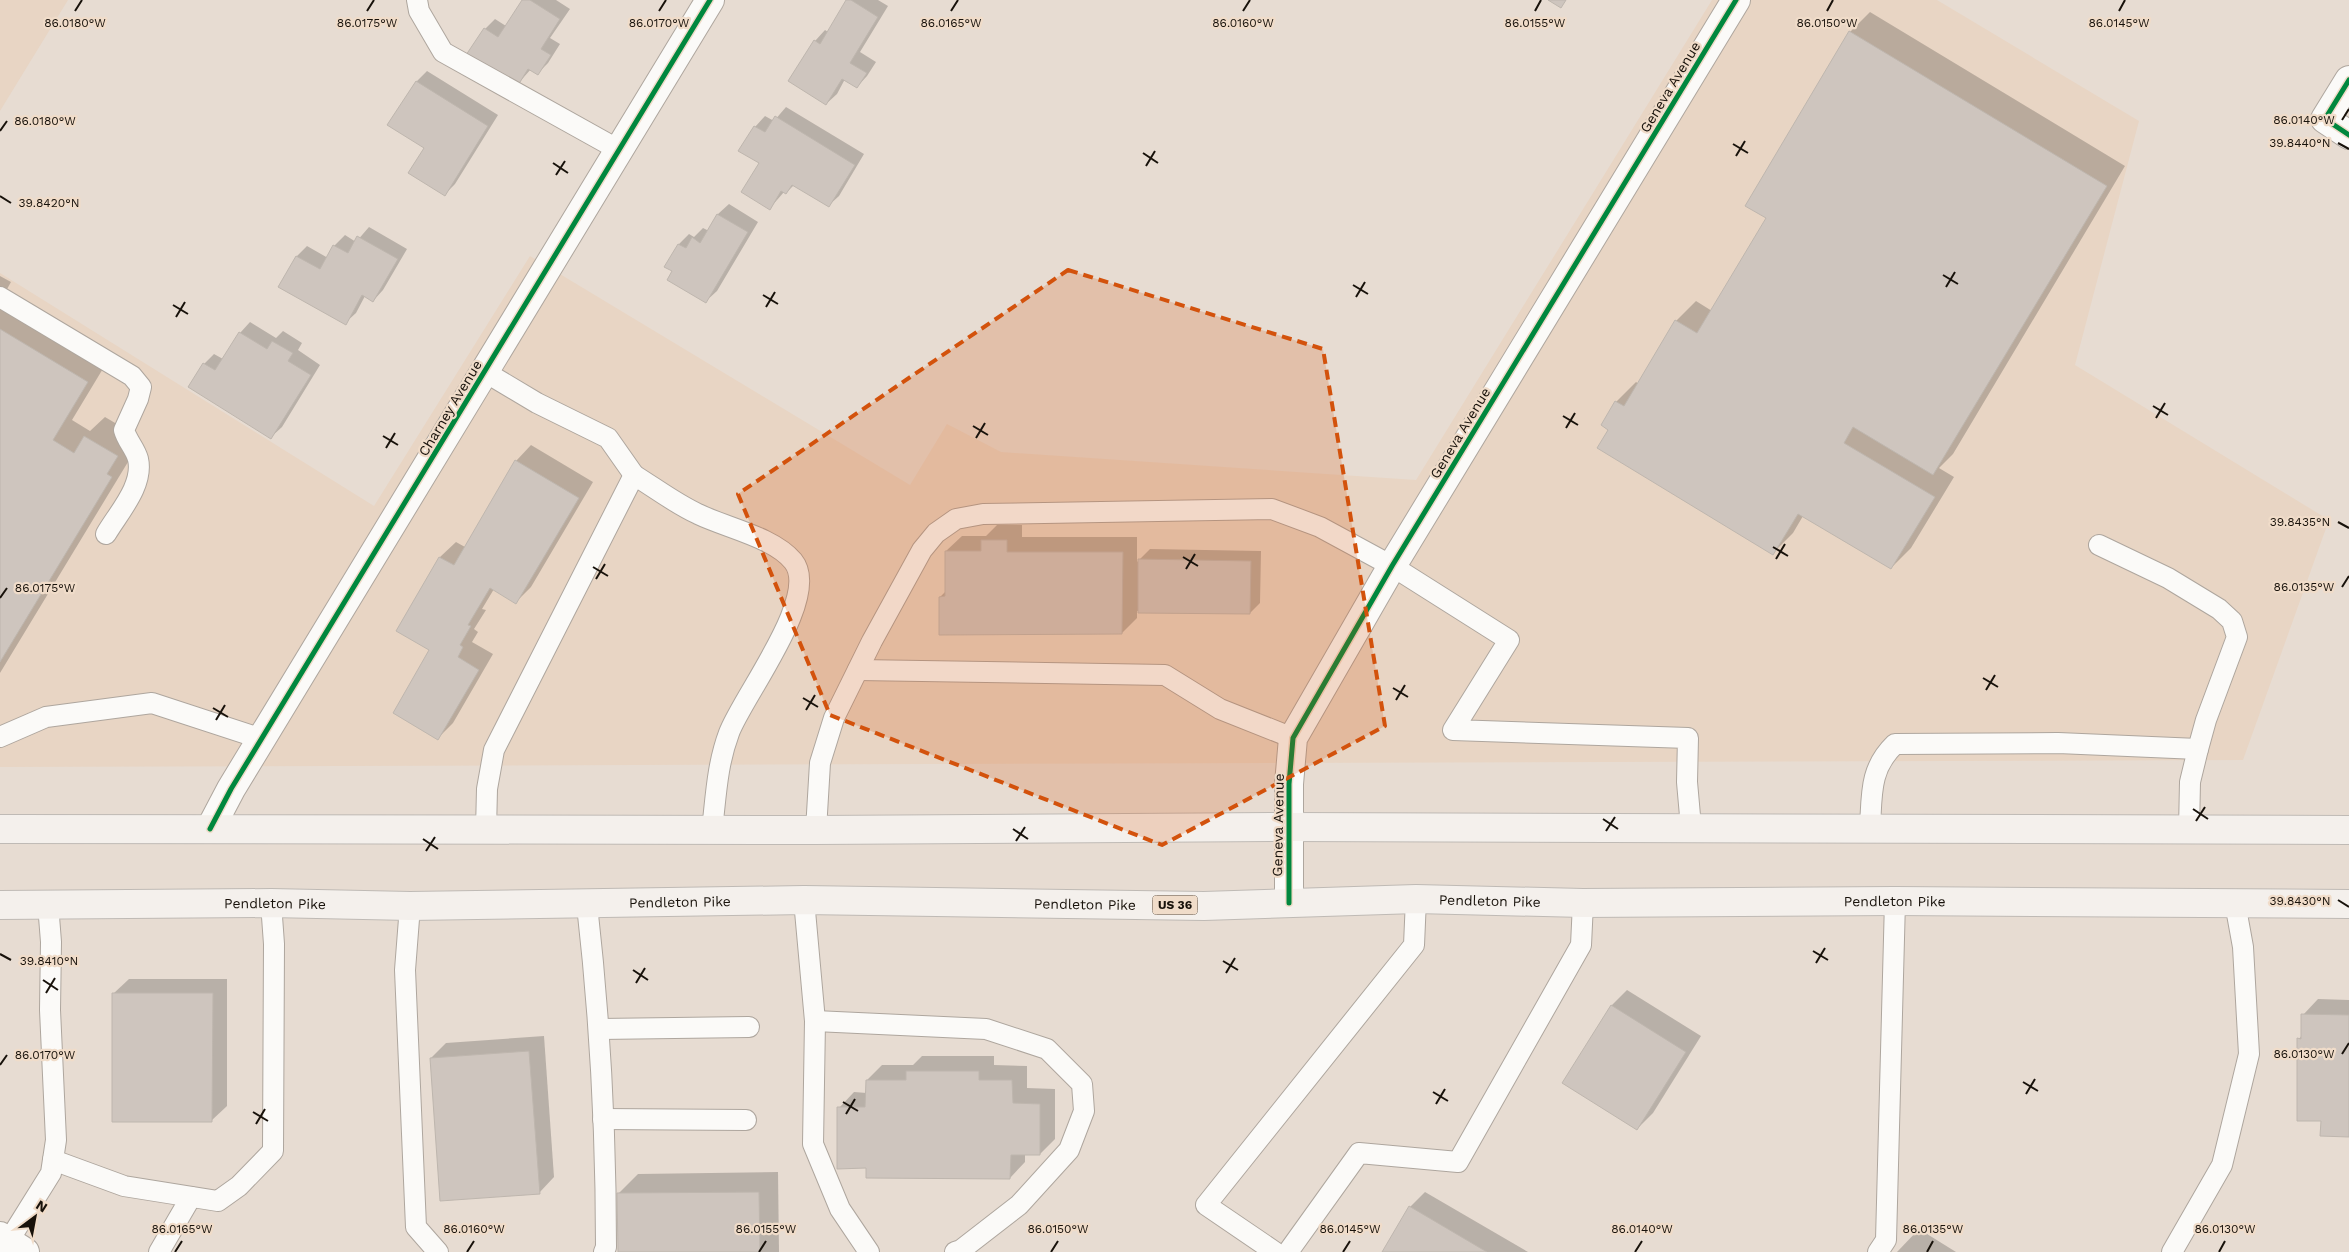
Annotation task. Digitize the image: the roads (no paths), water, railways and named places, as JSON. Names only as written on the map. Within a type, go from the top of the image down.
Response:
[{"type":"main road","points":[[0,829],[816,830],[1691,827],[2349,830]]},
{"type":"main road","name":"Pendleton Pike","points":[[0,905],[587,905],[804,900],[1204,906],[1416,899],[1583,903],[1895,901],[2349,904]]},
{"type":"street","name":"Charney Avenue","points":[[210,829],[231,789],[710,0]]},
{"type":"street","name":"Geneva Avenue","points":[[1289,903],[1288,784],[1293,738],[1392,566],[1736,0]]},
{"type":"street","points":[[2349,80],[2325,119],[2349,135]]},
{"type":"lane","points":[[417,0],[419,11],[443,52],[619,150]]},
{"type":"lane","points":[[0,297],[132,376],[141,387],[138,399],[124,430],[137,456],[140,471],[135,485],[106,534]]},
{"type":"lane","points":[[485,372],[537,403],[608,438],[634,475],[697,514],[777,547],[794,562],[800,579],[794,614],[729,732],[718,767],[712,830]]},
{"type":"lane","points":[[486,830],[487,789],[494,750],[634,475]]},
{"type":"lane","points":[[816,830],[820,763],[834,718],[922,550],[936,532],[956,519],[983,514],[1272,509],[1320,527],[1392,566],[1509,640],[1453,730],[1688,738],[1691,827]]},
{"type":"lane","points":[[2099,545],[2168,578],[2219,609],[2232,621],[2237,637],[2206,720],[2190,782],[2189,830]]},
{"type":"lane","points":[[858,670],[1165,675],[1220,709],[1293,738]]},
{"type":"lane","points":[[8,734],[46,717],[152,703],[262,739]]},
{"type":"lane","points":[[1870,828],[1873,782],[1884,755],[1894,744],[2058,743],[2198,749]]},
{"type":"lane","points":[[1275,1252],[1206,1205],[1414,944],[1416,899]]},
{"type":"lane","points":[[804,900],[815,1021],[813,1144],[840,1209],[869,1252]]},
{"type":"lane","points":[[1878,1252],[1886,1240],[1895,901]]},
{"type":"lane","points":[[1288,1252],[1359,1153],[1458,1162],[1580,945],[1583,903]]},
{"type":"lane","points":[[2172,1252],[2222,1165],[2249,1054],[2243,947],[2235,903]]},
{"type":"lane","points":[[11,1243],[51,1174],[56,1140],[50,1010],[52,942],[48,904]]},
{"type":"lane","points":[[53,1160],[124,1186],[218,1201],[239,1186],[273,1151],[274,944],[271,904]]},
{"type":"lane","points":[[587,905],[600,1029],[606,1181],[606,1247],[604,1252]]},
{"type":"lane","points":[[410,906],[404,970],[416,1227],[438,1252]]},
{"type":"lane","points":[[815,1021],[986,1029],[1047,1049],[1082,1084],[1084,1111],[1069,1150],[1019,1205],[961,1250],[955,1252]]},
{"type":"lane","points":[[600,1029],[749,1027]]},
{"type":"lane","points":[[603,1119],[746,1120]]},
{"type":"lane","points":[[159,1252],[191,1198]]}]
